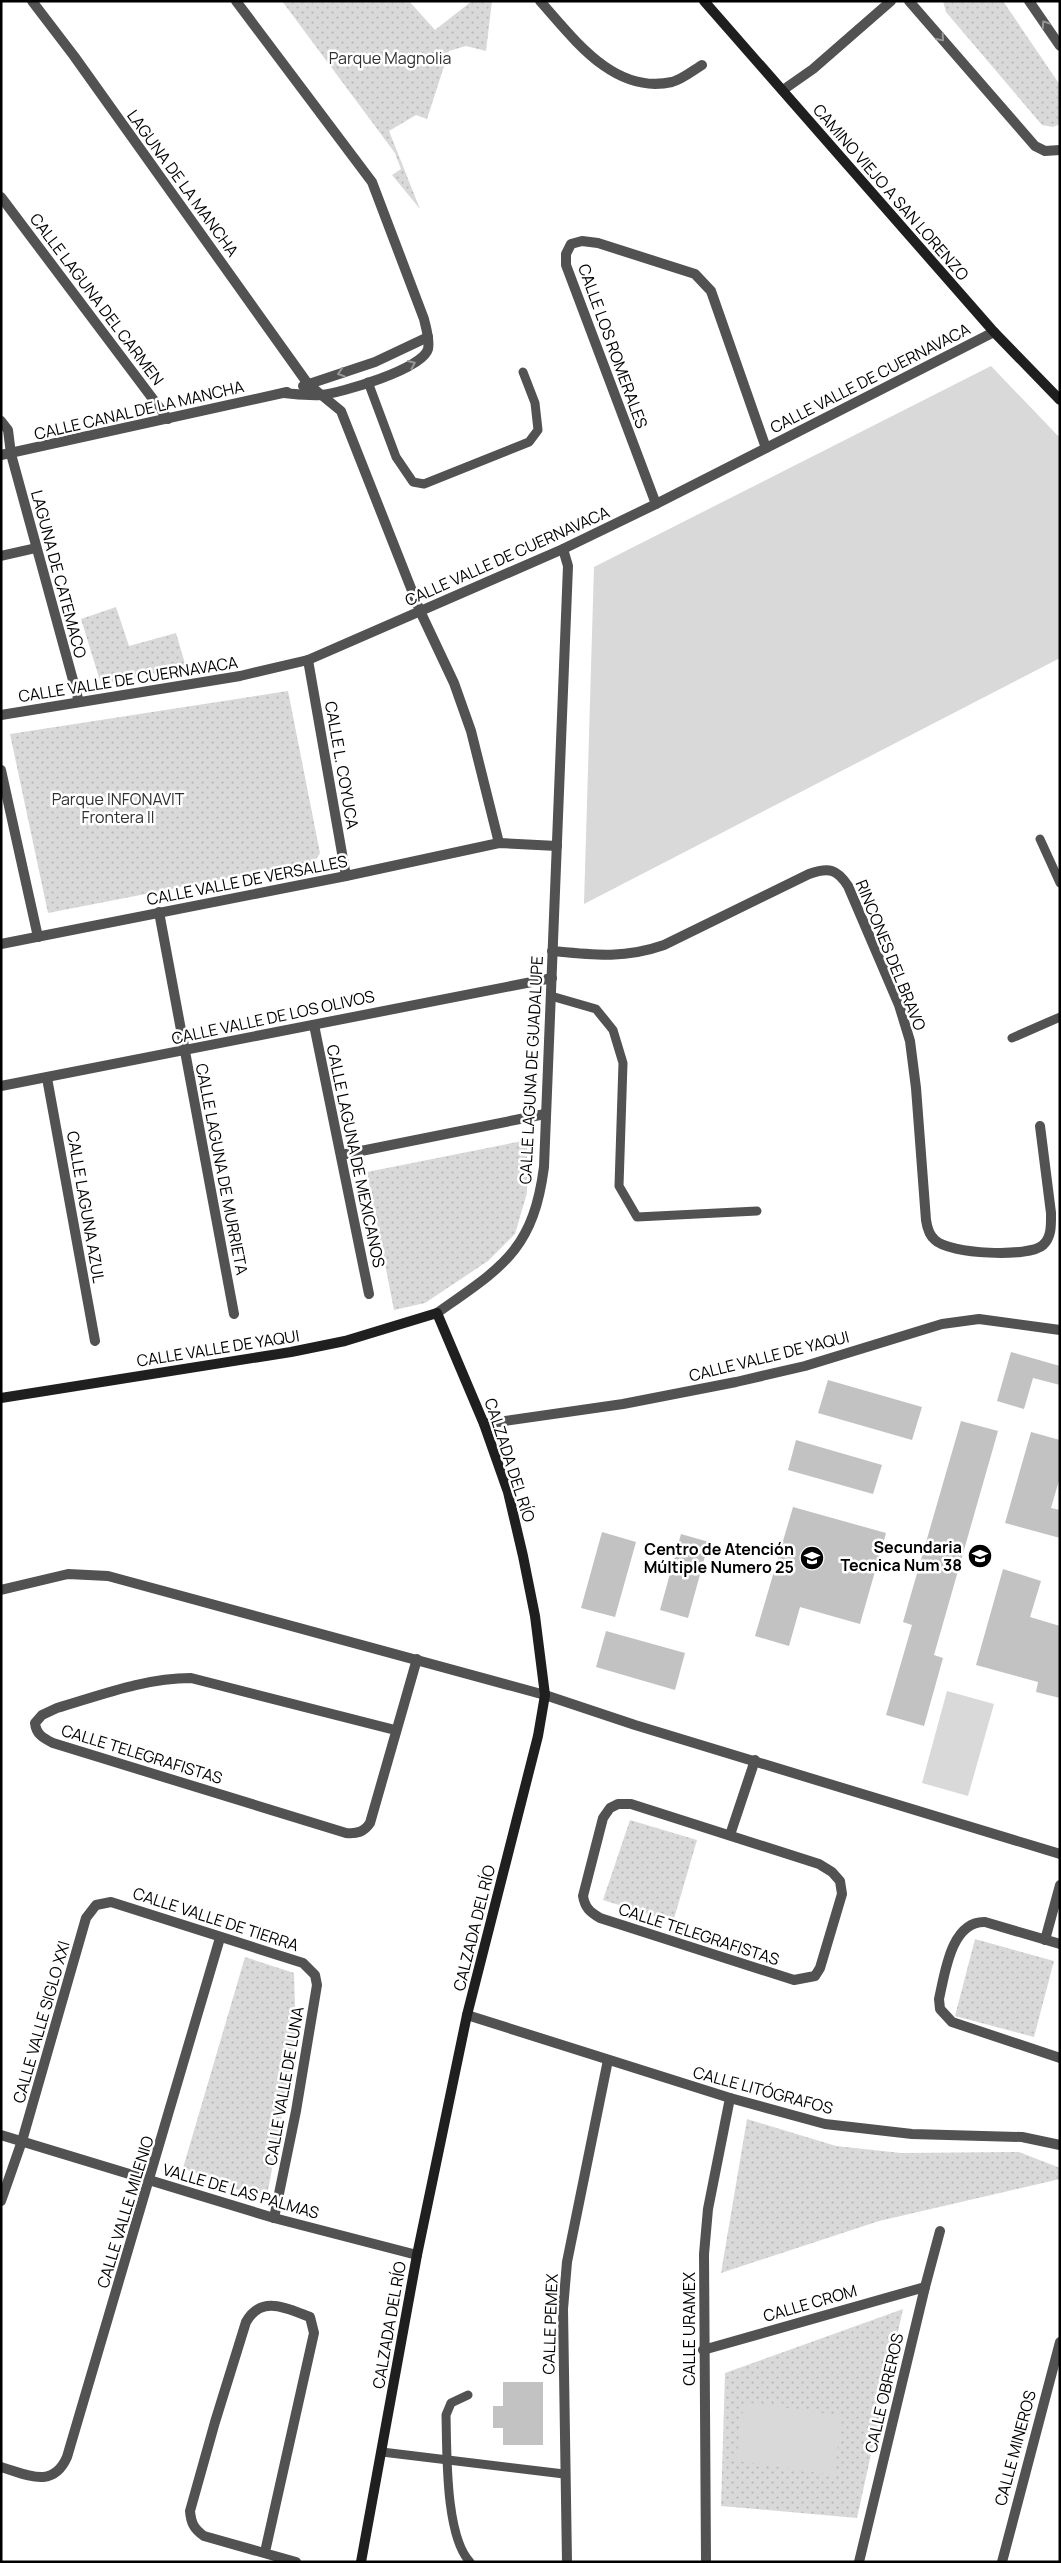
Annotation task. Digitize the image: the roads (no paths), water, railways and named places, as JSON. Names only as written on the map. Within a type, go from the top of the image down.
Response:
[{"type":"street","name":"LAGUNA DE LA MANCHA","points":[[32,1],[74,56],[308,384]]},
{"type":"street","points":[[236,1],[372,182],[424,319],[428,338]]},
{"type":"street","points":[[540,1],[586,53],[619,76],[646,84],[671,82],[682,78],[702,65]]},
{"type":"street","name":"CAMINO VIEJO A SAN LORENZO","points":[[704,1],[994,332],[1060,400]]},
{"type":"street","points":[[783,90],[812,69],[891,1]]},
{"type":"street","points":[[909,1],[1035,146],[1045,151],[1060,150]]},
{"type":"street","points":[[1029,1],[1060,46]]},
{"type":"street","name":"CALLE LAGUNA DEL CARMEN","points":[[1,197],[168,419]]},
{"type":"street","name":"CALLE LOS ROMERALES","points":[[656,504],[566,265],[566,254],[571,244],[582,240],[598,243],[695,274],[711,291],[766,448]]},
{"type":"street","name":"CALLE VALLE DE CUERNAVACA","points":[[1,715],[240,676],[308,660],[563,549],[656,504],[994,332]]},
{"type":"street","name":"CALLE CANAL DE LA MANCHA","points":[[6,455],[283,393],[375,362],[428,338],[428,350],[421,360],[380,378],[322,395],[283,393]]},
{"type":"street","points":[[308,384],[341,411],[420,611],[454,684],[471,731],[499,843],[557,846]]},
{"type":"street","name":"LAGUNA DE CATEMACO","points":[[1,421],[8,430],[6,455],[36,548],[79,702]]},
{"type":"street","points":[[1,556],[36,548]]},
{"type":"street","name":"CALLE LAGUNA DE GUADALUPE","points":[[438,1313],[502,1265],[519,1246],[530,1228],[540,1199],[552,978],[568,566],[563,549]]},
{"type":"street","name":"CALLE L. COYUCA","points":[[308,660],[346,876]]},
{"type":"street","points":[[1,770],[38,937]]},
{"type":"street","name":"CALLE VALLE DE VERSALLES","points":[[1,944],[346,876],[499,843]]},
{"type":"street","name":"RINCONES DEL BRAVO","points":[[552,951],[608,956],[642,953],[664,945],[809,874],[820,870],[831,870],[841,875],[848,886],[899,1005],[910,1041],[916,1088],[926,1220],[928,1231],[935,1241],[947,1247],[960,1250],[999,1252],[1031,1250],[1041,1247],[1047,1240],[1051,1227],[1051,1213],[1040,1126]]},
{"type":"street","name":"CALLE LAGUNA DE MURRIETA","points":[[159,912],[234,1314]]},
{"type":"street","name":"CALLE VALLE DE LOS OLIVOS","points":[[1,1086],[552,978]]},
{"type":"street","name":"CALLE LAGUNA DE MEXICANOS","points":[[314,1025],[369,1294]]},
{"type":"street","name":"CALLE LAGUNA AZUL","points":[[47,1078],[95,1341]]},
{"type":"street","points":[[341,1155],[545,1114]]},
{"type":"street","name":"CALLE VALLE DE YAQUI","points":[[1,1398],[291,1352],[345,1340],[438,1313]]},
{"type":"street","name":"CALZADA DEL RÍO","points":[[361,2562],[417,2255],[467,2016],[538,1736],[545,1694],[535,1616],[524,1556],[508,1492],[484,1424],[438,1313]]},
{"type":"street","name":"CALLE VALLE DE YAQUI","points":[[484,1424],[623,1404],[736,1382],[805,1366],[942,1324],[979,1319],[1060,1330]]},
{"type":"street","points":[[1,1590],[68,1574],[108,1576],[545,1694],[635,1725],[1060,1854]]},
{"type":"street","name":"CALLE TELEGRAFISTAS","points":[[395,1730],[191,1678],[150,1681],[57,1708],[42,1715],[35,1723],[36,1729],[42,1738],[53,1743],[354,1833],[366,1829],[370,1823],[395,1730],[417,1659]]},
{"type":"street","points":[[730,1836],[755,1760]]},
{"type":"street","name":"CALLE TELEGRAFISTAS","points":[[618,1804],[631,1804],[730,1836],[818,1864],[832,1872],[840,1881],[842,1894],[820,1968],[815,1976],[794,1980],[600,1918],[584,1906],[582,1896],[603,1818],[610,1808],[618,1804]]},
{"type":"street","points":[[1044,1940],[1060,1885]]},
{"type":"street","name":"CALLE VALLE SIGLO XXI","points":[[1,2201],[22,2141],[86,1918],[96,1905],[103,1902],[120,1905]]},
{"type":"street","name":"CALLE VALLE DE TIERRA","points":[[120,1905],[303,1963]]},
{"type":"street","points":[[1060,1944],[985,1922],[974,1922],[966,1927],[958,1936],[939,1999],[940,2009],[952,2022],[1060,2058]]},
{"type":"street","name":"CALLE VALLE MILENIO","points":[[1,2467],[38,2478],[58,2472],[68,2457],[220,1938]]},
{"type":"street","name":"CALLE VALLE DE LUNA","points":[[274,2218],[296,2111],[317,1986],[315,1975],[303,1963]]},
{"type":"street","name":"CALLE LITÓGRAFOS","points":[[467,2016],[730,2098],[825,2124],[870,2131],[1022,2137],[1060,2145]]},
{"type":"street","name":"CALLE PEMEX","points":[[567,2562],[564,2474],[563,2309],[567,2262],[608,2060]]},
{"type":"street","name":"CALLE URAMEX","points":[[706,2562],[702,2286],[708,2209],[730,2098]]},
{"type":"street","name":"VALLE DE LAS PALMAS","points":[[1,2135],[274,2218],[417,2255]]},
{"type":"street","name":"CALLE OBREROS","points":[[859,2562],[940,2231]]},
{"type":"street","name":"CALLE CROM","points":[[703,2350],[925,2287]]},
{"type":"street","points":[[265,2552],[314,2333],[310,2317],[269,2305],[256,2308],[246,2322],[190,2511],[191,2522],[196,2531],[204,2536],[296,2562]]},
{"type":"street","name":"CALLE MINEROS","points":[[1002,2562],[1060,2342]]},
{"type":"lane","points":[[368,382],[396,458],[413,482],[424,484],[529,442],[538,430],[535,403],[523,372]]},
{"type":"lane","points":[[1040,839],[1060,882]]},
{"type":"lane","points":[[551,996],[596,1009],[613,1030],[623,1062],[619,1186],[637,1217],[757,1212]]},
{"type":"lane","points":[[1012,1038],[1060,1017]]},
{"type":"lane","points":[[468,2395],[451,2403],[446,2415],[447,2460],[452,2519],[465,2557],[470,2562]]},
{"type":"lane","points":[[382,2452],[564,2474]]},
{"type":"place","name":"Secundaria Tecnica Num 38","points":[[980,1556]]},
{"type":"place","name":"Centro de Atención Múltiple Numero 25","points":[[812,1558]]},
{"type":"park label","name":"Parque Magnolia","points":[[390,58]]},
{"type":"park label","name":"Parque INFONAVIT Frontera II","points":[[118,808]]}]
